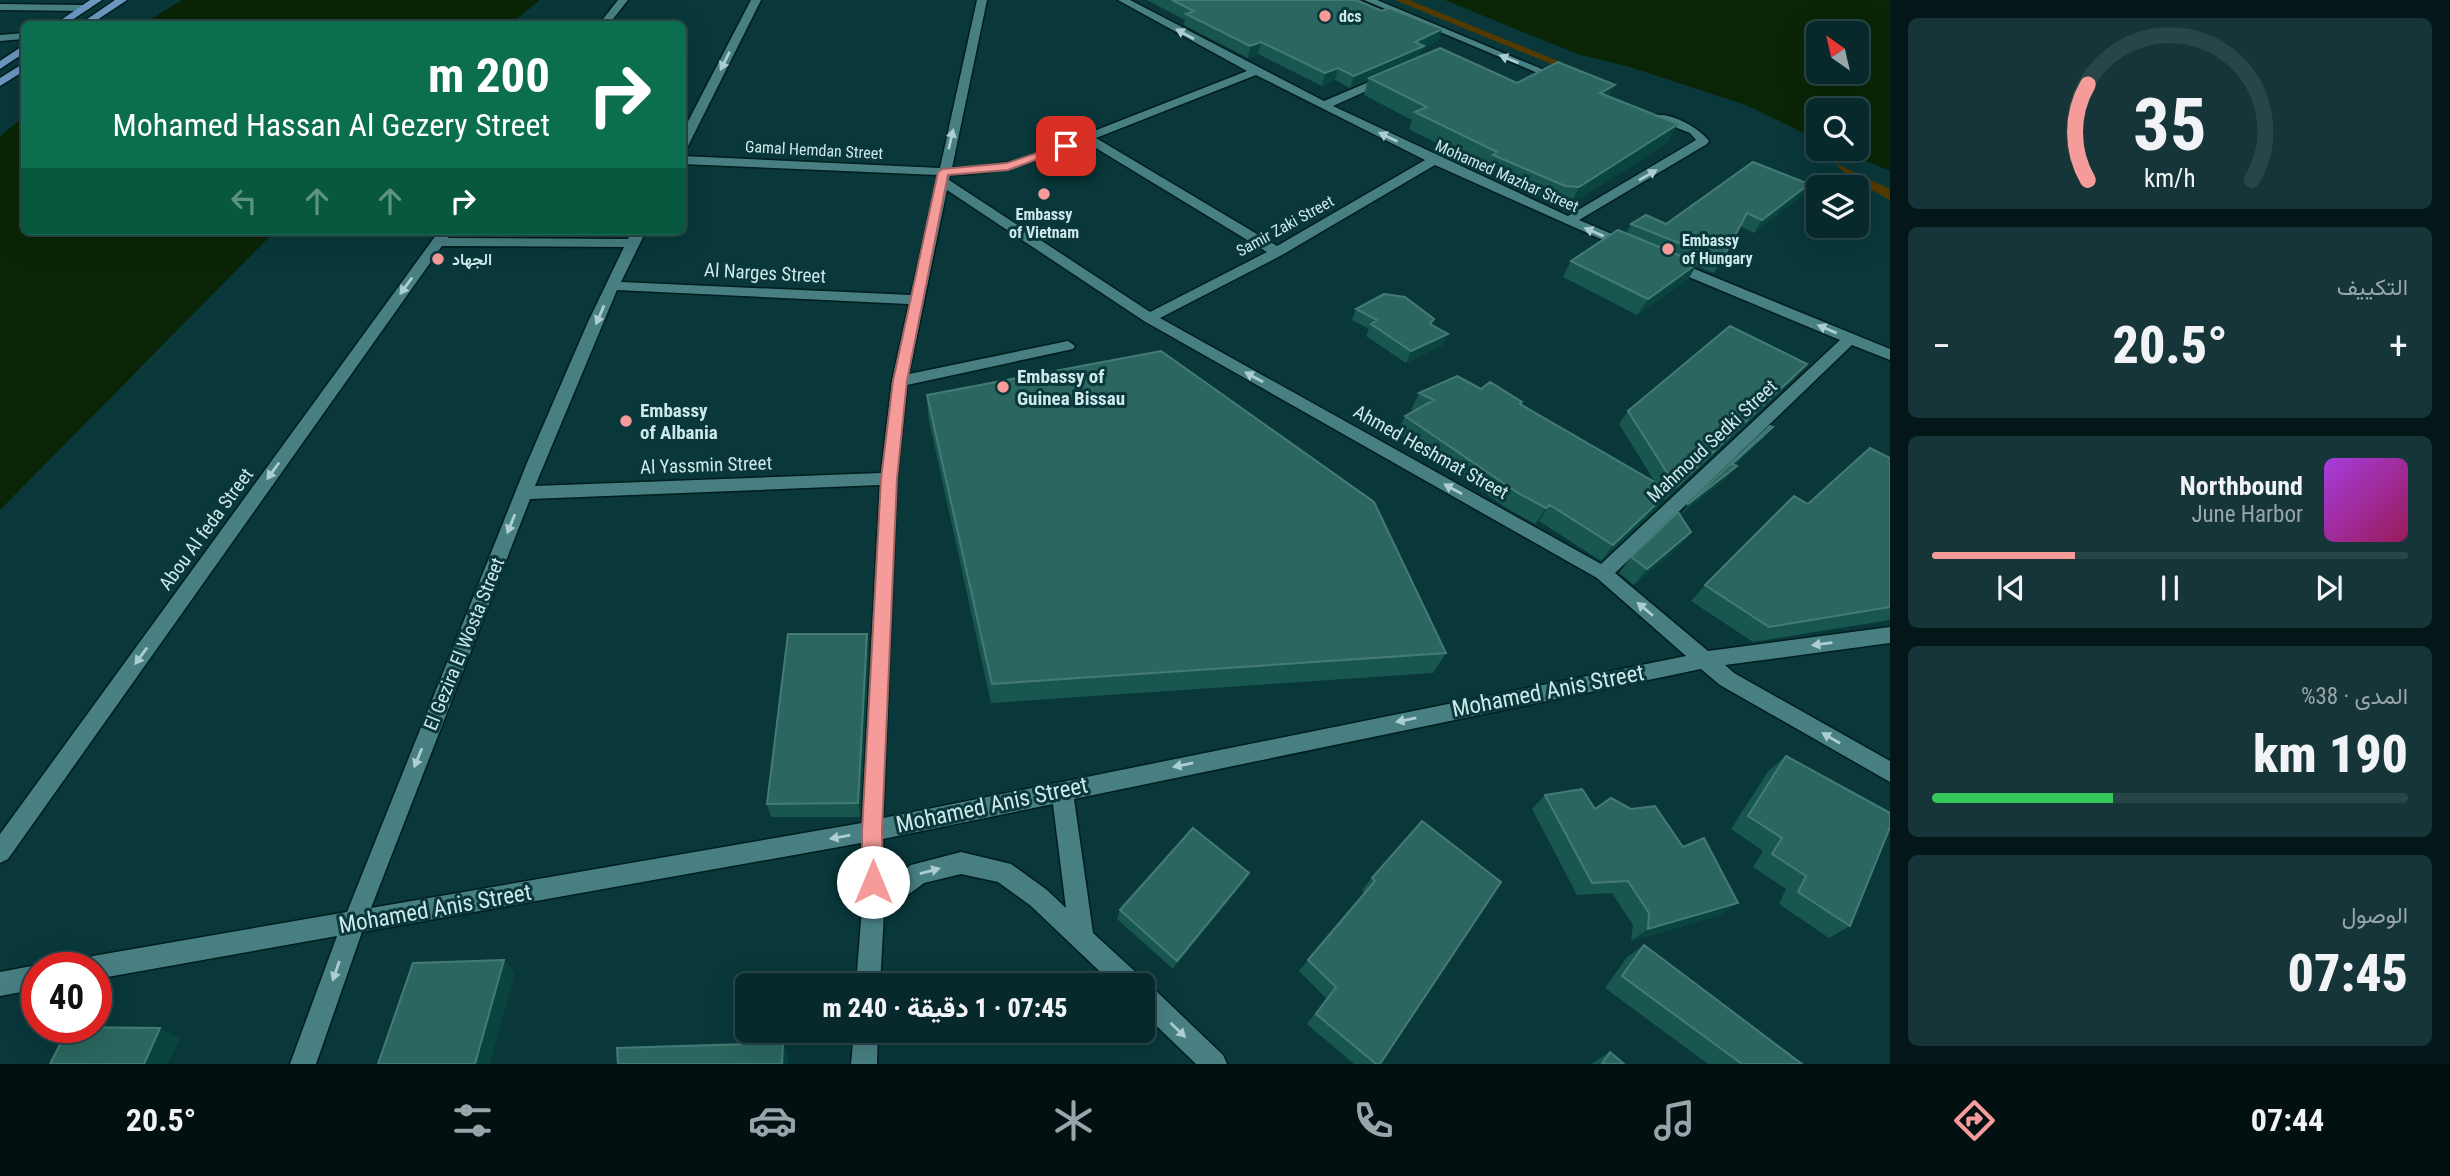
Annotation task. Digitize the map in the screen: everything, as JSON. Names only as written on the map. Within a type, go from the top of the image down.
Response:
[{"type":"main road","points":[[65,21],[97,0]]},
{"type":"main road","points":[[90,21],[122,0]]},
{"type":"main road","points":[[0,66],[21,50]]},
{"type":"main road","points":[[0,83],[21,68]]},
{"type":"street","points":[[606,21],[623,0]]},
{"type":"street","points":[[686,138],[756,0]]},
{"type":"street","points":[[869,973],[873,907],[872,831],[889,479],[900,381],[982,0]]},
{"type":"street","name":"Mohamed Mazhar Street","points":[[1123,0],[1254,72],[1434,160],[1645,253]]},
{"type":"street","points":[[1369,0],[1569,82]]},
{"type":"street","points":[[0,7],[85,8]]},
{"type":"street","points":[[0,38],[21,36]]},
{"type":"street","points":[[1457,48],[1469,43]]},
{"type":"street","name":"Gamal Hemdan Street","points":[[686,160],[943,177],[1008,166],[1254,72]]},
{"type":"street","points":[[1323,106],[1396,74]]},
{"type":"street","points":[[1568,221],[1703,141],[1694,131],[1643,111]]},
{"type":"street","points":[[1087,138],[1278,252]]},
{"type":"street","name":"Samir Zaki Street","points":[[1149,318],[1278,252],[1434,160]]},
{"type":"street","name":"Ahmed Heshmat Street","points":[[943,177],[1149,318],[1602,573],[1727,679],[1890,772]]},
{"type":"street","points":[[442,237],[636,237]]},
{"type":"street","name":"Abou Al feda Street","points":[[0,852],[442,237]]},
{"type":"street","name":"El Gezira El Wosta Street","points":[[303,1064],[352,923],[524,494],[612,286],[636,237]]},
{"type":"street","points":[[1658,259],[1890,355]]},
{"type":"street","name":"Al Narges Street","points":[[612,286],[917,300]]},
{"type":"street","name":"Mahmoud Sedki Street","points":[[1602,573],[1850,339]]},
{"type":"street","points":[[900,381],[991,365],[1068,346]]},
{"type":"street","name":"Al Yassmin Street","points":[[524,494],[889,479]]},
{"type":"street","name":"Mohamed Anis Street","points":[[112,965],[872,831],[1704,660],[1890,635]]},
{"type":"street","points":[[1062,790],[1082,939]]},
{"type":"street","points":[[873,907],[919,873],[961,863],[1003,872],[1039,898],[1118,973]]},
{"type":"street","points":[[0,984],[21,980]]},
{"type":"street","points":[[1155,1007],[1214,1064]]},
{"type":"street","points":[[863,1064],[865,1043]]},
{"type":"shaded area","points":[[182,0],[540,0],[515,21],[148,21]]},
{"type":"shaded area","points":[[1395,0],[1409,0],[1612,83],[1605,86]]},
{"type":"shaded area","points":[[1445,0],[1890,0],[1890,171],[1866,161],[1869,161],[1869,98],[1806,98],[1806,134],[1746,105],[1630,67],[1577,54]]},
{"type":"shaded area","points":[[21,119],[21,235],[271,235],[0,510],[0,136]]},
{"type":"shaded area","points":[[1835,163],[1860,175],[1847,175]]},
{"type":"shaded area","points":[[1869,179],[1890,189],[1890,200],[1869,188]]},
{"type":"building","points":[[1172,0],[1356,0],[1382,11],[1389,8],[1442,29],[1415,42],[1424,46],[1354,76],[1338,68],[1325,73],[1261,42],[1250,46],[1186,14],[1194,11]]},
{"type":"building","points":[[1440,48],[1517,83],[1558,62],[1615,85],[1600,93],[1678,124],[1579,187],[1565,186],[1493,155],[1497,152],[1415,112],[1427,107],[1369,78]]},
{"type":"building","points":[[1753,162],[1806,183],[1806,186],[1762,220],[1747,213],[1722,260],[1631,224],[1646,215],[1666,224]]},
{"type":"building","points":[[1618,230],[1698,263],[1648,299],[1571,261]]},
{"type":"building","points":[[1384,294],[1405,297],[1434,319],[1430,324],[1448,334],[1411,351],[1371,324],[1377,320],[1356,309]]},
{"type":"building","points":[[1730,326],[1807,364],[1676,487],[1628,411]]},
{"type":"building","points":[[1161,351],[1374,502],[1446,653],[992,684],[927,395]]},
{"type":"building","points":[[1457,376],[1481,389],[1490,382],[1522,402],[1520,404],[1670,491],[1613,545],[1550,505],[1546,508],[1518,493],[1405,416],[1434,400],[1419,393]]},
{"type":"building","points":[[1770,426],[1773,427],[1732,464],[1737,466],[1687,505]]},
{"type":"building","points":[[1870,448],[1890,458],[1890,607],[1769,627],[1705,585],[1794,496],[1808,504]]},
{"type":"building","points":[[1678,512],[1691,532],[1647,569],[1631,557]]},
{"type":"building","points":[[788,634],[867,634],[858,803],[767,804]]},
{"type":"building","points":[[1786,756],[1890,813],[1890,827],[1850,926],[1798,892],[1806,876],[1772,854],[1782,838],[1748,816]]},
{"type":"building","points":[[1582,789],[1595,809],[1611,798],[1631,809],[1655,806],[1683,847],[1704,838],[1738,903],[1648,929],[1649,913],[1628,881],[1592,883],[1545,795]]},
{"type":"building","points":[[1422,821],[1501,882],[1380,1064],[1376,1064],[1316,1014],[1336,987],[1308,960],[1375,881],[1372,878]]},
{"type":"building","points":[[1193,828],[1249,873],[1177,961],[1120,910]]},
{"type":"building","points":[[1644,945],[1802,1064],[1742,1064],[1622,976]]},
{"type":"building","points":[[504,960],[475,1064],[378,1064],[413,963]]},
{"type":"building","points":[[112,1027],[160,1028],[144,1064],[50,1064],[61,1043],[112,1043]]},
{"type":"building","points":[[783,1043],[782,1064],[618,1064],[617,1048]]},
{"type":"building","points":[[1610,1052],[1624,1064],[1602,1064]]},
{"type":"place","name":"dcs","points":[[1325,16]]},
{"type":"place","name":"Embassy of Vietnam","points":[[1044,194]]},
{"type":"place","name":"Embassy of Hungary","points":[[1668,249]]},
{"type":"place","name":"الجهاد","points":[[438,259]]},
{"type":"place","name":"Embassy of Guinea Bissau","points":[[1003,387]]},
{"type":"place","name":"Embassy of Albania","points":[[626,421]]},
{"type":"route","points":[[873,882],[872,831],[889,479],[900,381],[943,172],[976,171],[1023,163],[1066,146]]}]
